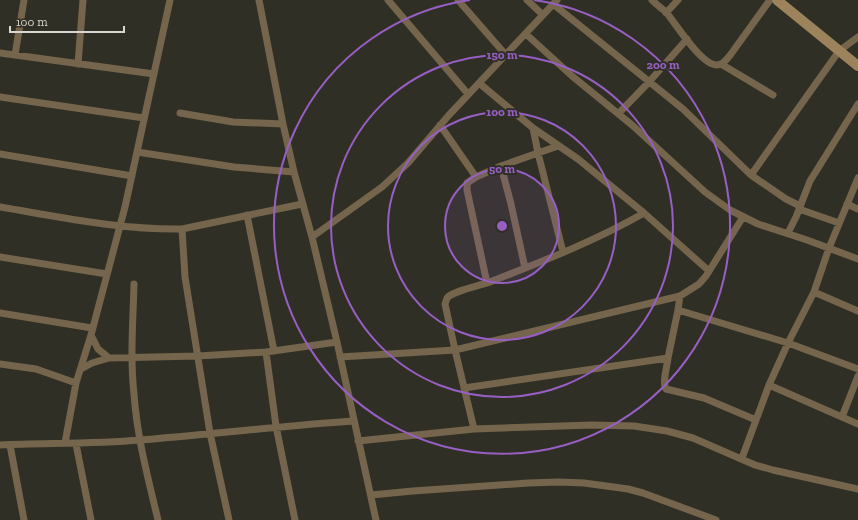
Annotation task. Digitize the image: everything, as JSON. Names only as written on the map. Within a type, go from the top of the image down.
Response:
[{"type":"street","points":[[15,55],[24,0]]},
{"type":"street","points":[[78,64],[83,0]]},
{"type":"street","points":[[65,443],[76,383],[120,227],[170,0]]},
{"type":"street","points":[[258,0],[283,124],[337,342],[353,421],[376,520]]},
{"type":"street","points":[[388,0],[468,94]]},
{"type":"street","points":[[458,0],[505,54]]},
{"type":"street","points":[[527,0],[543,14]]},
{"type":"street","points":[[652,0],[666,13],[686,39],[708,62],[714,65],[721,64],[731,54],[770,0]]},
{"type":"street","points":[[666,13],[678,0]]},
{"type":"street","points":[[777,0],[858,66]]},
{"type":"street","points":[[312,237],[395,176],[468,94],[555,2],[683,109],[751,175],[799,207],[840,223]]},
{"type":"street","points":[[526,34],[572,76],[619,113],[705,192],[730,210],[758,224],[788,233],[858,259]]},
{"type":"street","points":[[751,175],[839,50],[858,37]]},
{"type":"street","points":[[619,113],[649,82],[686,39]]},
{"type":"street","points":[[0,53],[154,74]]},
{"type":"street","points":[[721,64],[773,95]]},
{"type":"street","points":[[479,83],[533,128],[578,160],[644,213],[709,271]]},
{"type":"street","points":[[0,97],[144,118]]},
{"type":"street","points":[[788,233],[817,169],[858,104]]},
{"type":"street","points":[[180,113],[233,122],[283,124]]},
{"type":"street","points":[[440,125],[456,151],[476,177]]},
{"type":"street","points":[[533,128],[563,252]]},
{"type":"street","points":[[487,283],[466,187],[467,183],[476,177],[501,166],[558,146]]},
{"type":"street","points":[[137,152],[234,167],[294,172]]},
{"type":"street","points":[[0,154],[132,176]]},
{"type":"street","points":[[501,166],[525,268]]},
{"type":"street","points":[[742,458],[756,420],[788,344],[814,292],[858,178]]},
{"type":"street","points":[[0,207],[120,227],[182,230],[302,204]]},
{"type":"street","points":[[847,204],[858,209]]},
{"type":"street","points":[[474,430],[455,350],[446,304],[447,298],[453,294],[487,283],[608,233],[644,213]]},
{"type":"street","points":[[247,215],[270,351],[276,426],[295,520]]},
{"type":"street","points":[[340,357],[455,350],[680,296],[698,284],[709,271],[743,217]]},
{"type":"street","points":[[182,230],[183,265],[210,433],[229,520]]},
{"type":"street","points":[[0,257],[107,274]]},
{"type":"street","points":[[134,284],[132,358],[133,393],[139,440],[158,520]]},
{"type":"street","points":[[814,292],[858,311]]},
{"type":"street","points":[[680,296],[664,384],[666,389],[704,398],[756,420]]},
{"type":"street","points":[[678,310],[788,344],[858,369]]},
{"type":"street","points":[[0,313],[91,332]]},
{"type":"street","points":[[91,332],[98,349],[109,358]]},
{"type":"street","points":[[81,369],[92,363],[109,358],[198,356],[270,351],[337,342]]},
{"type":"street","points":[[464,388],[668,358]]},
{"type":"street","points":[[0,364],[36,369],[76,383]]},
{"type":"street","points":[[842,417],[858,376]]},
{"type":"street","points":[[770,386],[858,424]]},
{"type":"street","points":[[0,445],[76,444],[139,440],[276,426],[353,421]]},
{"type":"street","points":[[358,440],[474,430],[592,425],[634,426],[667,431],[693,438],[742,458],[755,465],[858,489]]},
{"type":"street","points":[[76,444],[91,520]]},
{"type":"street","points":[[10,445],[24,520]]},
{"type":"street","points":[[371,495],[528,483],[584,483],[643,492],[716,520]]}]
